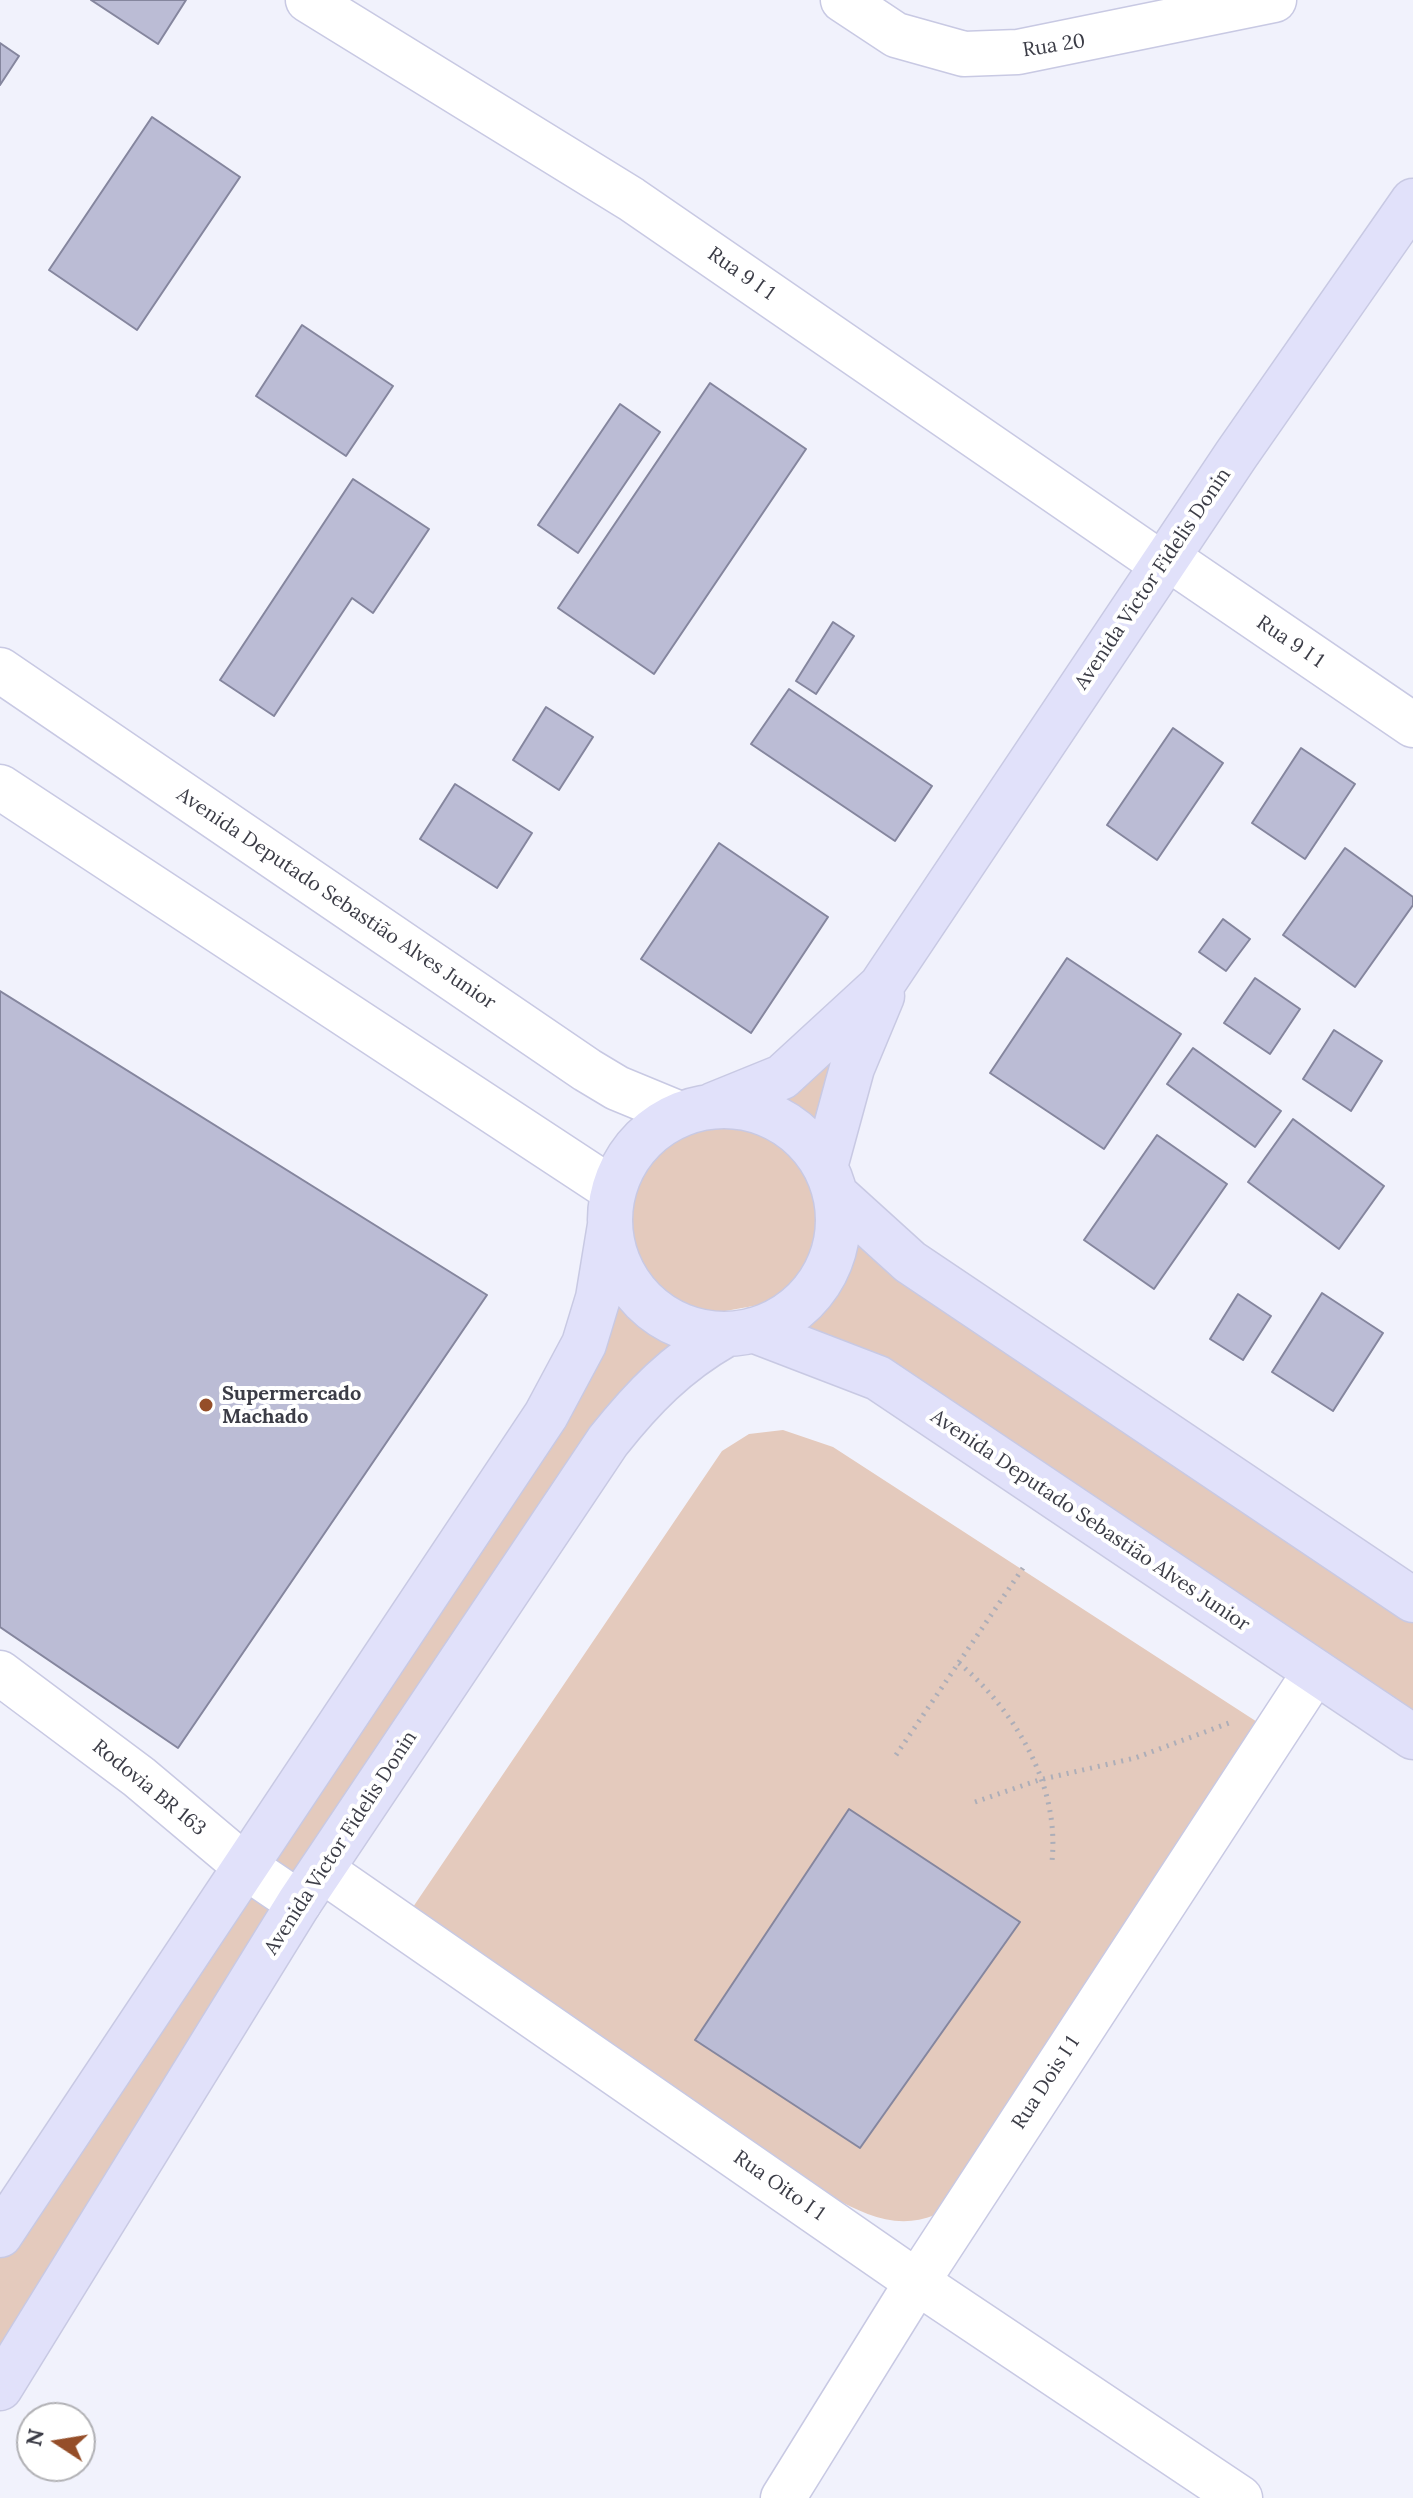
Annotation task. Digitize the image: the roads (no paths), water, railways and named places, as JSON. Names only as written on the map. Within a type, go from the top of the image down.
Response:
[{"type":"street","name":"Rua 9 I 1","points":[[308,0],[631,199],[1165,562],[1413,725]]},
{"type":"street","name":"Rua 20","points":[[843,0],[896,35],[964,54],[1033,50],[1274,0]]},
{"type":"street","name":"Avenida Victor Fidelis Donin","points":[[696,1110],[782,1077],[881,986],[1165,562],[1413,201]]},
{"type":"street","name":"Avenida Deputado Sebastião Alves Junior","points":[[0,670],[587,1070],[627,1093],[696,1110]]},
{"type":"street","points":[[0,787],[612,1207]]},
{"type":"street","name":"Avenida Victor Fidelis Donin","points":[[830,1181],[852,1068],[898,961]]},
{"type":"street","points":[[0,2235],[567,1378],[584,1344],[598,1298],[612,1207],[627,1158],[650,1132],[696,1110],[740,1106],[766,1113],[790,1126],[810,1144],[830,1181],[910,1262],[1413,1600]]},
{"type":"street","points":[[612,1207],[614,1253],[626,1280],[645,1303],[682,1326],[739,1332],[781,1319],[803,1302],[821,1278],[833,1252],[837,1223],[830,1181]]},
{"type":"street","name":"Avenida Victor Fidelis Donin","points":[[0,2388],[311,1886],[608,1441],[647,1392],[690,1355],[739,1332]]},
{"type":"street","name":"Avenida Deputado Sebastião Alves Junior","points":[[739,1332],[878,1378],[1413,1737]]},
{"type":"street","name":"Rua Dois I 1","points":[[783,2498],[917,2282],[1315,1672]]},
{"type":"street","name":"Rodovia BR 163","points":[[0,1673],[139,1777],[246,1867],[311,1886]]},
{"type":"street","name":"Rua Oito I 1","points":[[311,1886],[917,2282],[1240,2498]]},
{"type":"place","name":"Supermercado Machado","points":[[206,1405]]}]
